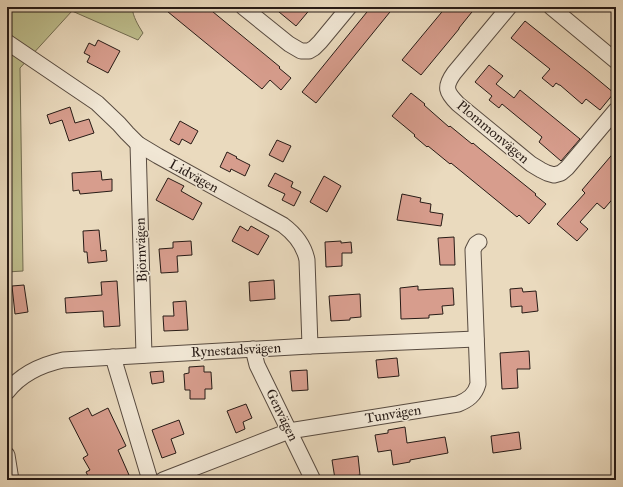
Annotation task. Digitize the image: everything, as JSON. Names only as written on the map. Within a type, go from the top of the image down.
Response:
[{"type":"street","points":[[243,7],[289,44],[301,51],[306,51],[314,48],[320,42],[349,7]]},
{"type":"street","name":"Plommonvägen","points":[[509,7],[449,80],[449,94],[458,104],[531,164],[547,173],[554,175],[561,173],[567,168],[616,110]]},
{"type":"street","points":[[551,7],[616,61]]},
{"type":"street","name":"Lidvägen","points":[[7,42],[97,103],[138,144],[284,225],[293,233],[300,242],[306,256],[310,346]]},
{"type":"street","name":"Björnvägen","points":[[138,144],[144,356]]},
{"type":"street","name":"Tunvägen","points":[[162,480],[289,431],[458,404],[472,397],[478,384],[473,250],[479,242]]},
{"type":"street","name":"Rynestadsvägen","points":[[7,392],[12,385],[25,374],[51,362],[63,360],[310,346],[476,339]]},
{"type":"street","name":"Genvägen","points":[[253,349],[257,365],[314,480]]},
{"type":"street","points":[[113,357],[150,480]]},
{"type":"street","points":[[7,455],[11,480]]},
{"type":"green space","points":[[7,7],[132,7],[135,18],[143,33],[138,40],[72,11],[20,68],[23,271],[7,272]]},
{"type":"building","points":[[162,7],[207,7],[280,67],[279,68],[291,78],[281,90],[270,80],[262,89]]},
{"type":"building","points":[[273,7],[312,7],[296,26]]},
{"type":"building","points":[[371,7],[394,7],[316,103],[302,92]]},
{"type":"building","points":[[446,7],[476,7],[421,75],[402,60]]},
{"type":"building","points":[[525,21],[614,93],[600,110],[586,99],[582,104],[560,85],[556,83],[553,87],[542,78],[550,69],[511,38]]},
{"type":"building","points":[[98,40],[120,51],[108,73],[87,62],[90,56],[84,53],[89,43],[95,46]]},
{"type":"building","points":[[489,65],[503,76],[496,84],[514,98],[520,90],[580,139],[561,161],[539,142],[542,137],[502,104],[499,108],[489,100],[492,96],[475,82]]},
{"type":"building","points":[[411,93],[449,127],[450,126],[472,144],[473,143],[536,194],[535,195],[546,204],[529,224],[519,215],[517,217],[451,163],[450,164],[428,146],[427,147],[392,116]]},
{"type":"building","points":[[70,107],[75,123],[89,119],[94,133],[69,141],[62,120],[50,124],[47,115]]},
{"type":"building","points":[[180,121],[198,131],[191,144],[182,139],[179,145],[170,140]]},
{"type":"building","points":[[277,140],[291,146],[283,162],[269,155]]},
{"type":"building","points":[[616,150],[616,195],[604,209],[597,203],[580,222],[588,229],[577,241],[557,224],[585,193],[582,190]]},
{"type":"building","points":[[227,152],[250,165],[245,176],[231,169],[230,172],[220,167]]},
{"type":"building","points":[[101,171],[102,180],[112,179],[112,191],[80,194],[79,190],[73,191],[72,173]]},
{"type":"building","points":[[275,173],[293,182],[291,187],[301,192],[294,206],[282,200],[285,194],[268,186]]},
{"type":"building","points":[[324,176],[341,186],[327,212],[310,202]]},
{"type":"building","points":[[168,178],[184,186],[181,191],[202,203],[193,220],[156,200]]},
{"type":"building","points":[[402,194],[421,198],[420,202],[431,204],[430,212],[443,214],[441,226],[397,220]]},
{"type":"building","points":[[240,226],[248,231],[251,226],[269,236],[258,255],[232,241]]},
{"type":"building","points":[[99,230],[101,251],[106,250],[107,261],[88,263],[87,252],[84,252],[83,231]]},
{"type":"building","points":[[454,237],[455,265],[440,265],[438,238]]},
{"type":"building","points":[[191,241],[192,255],[177,256],[178,272],[161,273],[159,249],[173,248],[173,242]]},
{"type":"building","points":[[341,241],[341,243],[351,242],[352,253],[342,253],[342,266],[326,267],[325,242]]},
{"type":"building","points":[[274,280],[275,299],[250,301],[249,282]]},
{"type":"building","points":[[117,281],[120,326],[104,327],[103,311],[66,313],[65,298],[102,295],[101,282]]},
{"type":"building","points":[[24,285],[28,312],[15,314],[12,286]]},
{"type":"building","points":[[418,286],[418,290],[453,288],[454,305],[442,306],[443,314],[429,315],[429,318],[401,319],[400,288]]},
{"type":"building","points":[[522,288],[523,292],[536,291],[538,311],[522,313],[522,306],[511,307],[510,289]]},
{"type":"building","points":[[360,294],[361,317],[350,318],[350,320],[331,321],[329,296]]},
{"type":"building","points":[[186,301],[188,330],[164,331],[163,316],[174,316],[173,302]]},
{"type":"building","points":[[529,351],[530,369],[517,369],[518,388],[502,389],[500,353]]},
{"type":"building","points":[[397,358],[399,376],[378,378],[376,360]]},
{"type":"building","points":[[204,366],[204,372],[211,372],[212,389],[205,389],[205,399],[190,399],[190,390],[185,390],[184,374],[189,373],[189,367]]},
{"type":"building","points":[[307,370],[308,390],[292,391],[290,371]]},
{"type":"building","points":[[163,371],[164,382],[152,384],[150,372]]},
{"type":"building","points":[[246,404],[252,418],[243,422],[245,429],[236,433],[227,411]]},
{"type":"building","points":[[88,408],[92,416],[108,408],[126,446],[118,450],[129,475],[118,480],[90,480],[86,472],[90,470],[83,458],[88,455],[69,418]]},
{"type":"building","points":[[179,420],[184,434],[171,439],[176,453],[162,458],[152,430]]},
{"type":"building","points":[[405,427],[407,443],[445,437],[448,453],[410,460],[410,462],[393,465],[391,450],[378,452],[375,435],[388,433],[388,430]]},
{"type":"building","points":[[519,432],[521,449],[493,453],[491,436]]},
{"type":"building","points":[[358,456],[360,475],[335,479],[332,460]]}]
